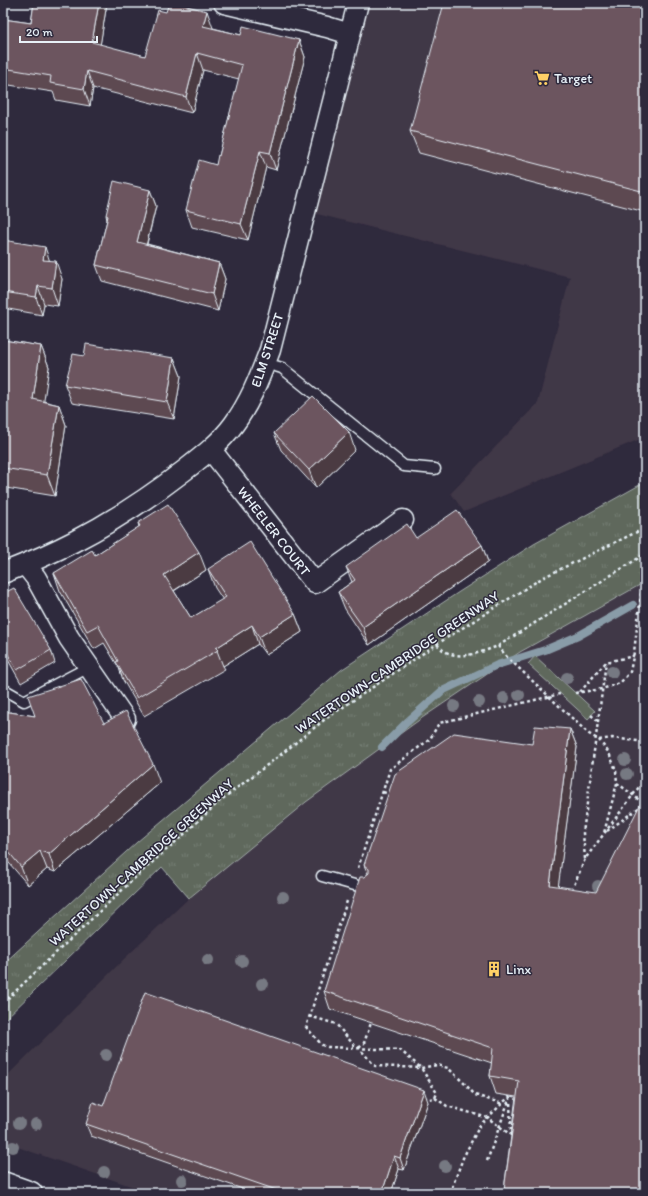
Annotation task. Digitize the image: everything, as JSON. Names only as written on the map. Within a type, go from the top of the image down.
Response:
[{"type":"street","points":[[224,3],[327,27],[350,34]]},
{"type":"street","name":"ELM STREET","points":[[3,573],[73,542],[161,488],[210,450],[233,425],[248,403],[259,380],[270,350],[358,3]]},
{"type":"street","name":"WHEELER COURT","points":[[210,450],[315,583],[403,520]]},
{"type":"street","points":[[25,564],[36,578],[69,638],[126,719]]},
{"type":"street","points":[[3,1183],[31,1193]]},
{"type":"lane","points":[[265,363],[282,368],[404,466],[435,470]]},
{"type":"lane","points":[[3,688],[24,701],[89,667]]},
{"type":"lane","points":[[322,876],[369,889]]},
{"type":"path","name":"WATERTOWN-CAMBRIDGE GREENWAY","points":[[3,1003],[133,879],[221,800],[324,720],[437,644],[542,578],[645,528]]},
{"type":"path","points":[[437,644],[442,650],[448,653],[468,656],[498,646],[572,598],[645,554]]},
{"type":"path","points":[[575,693],[602,689],[620,683],[630,672],[634,656],[645,562]]},
{"type":"path","points":[[498,646],[507,657],[550,697],[598,739],[609,753],[616,770],[617,783],[604,833]]},
{"type":"path","points":[[579,693],[606,662],[634,656]]},
{"type":"path","points":[[585,859],[583,833],[598,739],[598,721],[606,662]]},
{"type":"path","points":[[435,1098],[437,1093],[422,1068],[400,1050],[328,1047],[322,1045],[306,1027],[309,1016],[390,770],[430,739],[439,723],[560,694]]},
{"type":"path","points":[[591,715],[598,721]]},
{"type":"path","points":[[598,739],[612,738],[645,742]]},
{"type":"path","points":[[569,896],[585,859],[645,779]]},
{"type":"path","points":[[604,833],[644,804],[617,783]]},
{"type":"path","points":[[383,792],[394,796]]},
{"type":"path","points":[[309,1016],[336,1024],[375,1066],[422,1068],[436,1065],[448,1068],[475,1095],[503,1104]]},
{"type":"path","points":[[359,1048],[364,1043],[371,1023]]},
{"type":"path","points":[[450,1193],[470,1142],[480,1125],[510,1096]]},
{"type":"path","points":[[487,1161],[510,1096]]},
{"type":"path","points":[[510,1096],[512,1143]]},
{"type":"path","points":[[422,1097],[429,1099],[435,1098],[446,1106],[488,1118],[511,1136]]},
{"type":"shaded area","points":[[358,3],[645,3],[645,437],[464,512],[451,493],[538,403],[570,277],[305,211]]},
{"type":"shaded area","points":[[645,582],[645,1193],[151,1193],[3,1142],[3,1080],[125,958],[189,898],[308,800],[474,681],[520,652]]},
{"type":"green space","points":[[645,482],[645,582],[520,652],[422,718],[306,802],[189,898],[162,867],[3,1021],[3,964],[137,842],[341,670],[534,544]]},
{"type":"green space","points":[[535,656],[595,711],[588,719],[528,664]]},
{"type":"building","points":[[34,3],[99,3],[92,42],[145,56],[158,10],[166,12],[169,3],[175,3],[207,11],[203,26],[241,35],[243,26],[299,40],[270,153],[260,151],[241,224],[186,210],[199,160],[216,165],[242,65],[197,53],[186,97],[87,71],[84,89],[50,83],[51,76],[3,68],[3,19],[31,23]]},
{"type":"building","name":"Target","points":[[444,3],[645,3],[645,192],[410,131]]},
{"type":"building","points":[[114,181],[150,190],[137,242],[219,263],[212,294],[96,265],[108,216],[106,215]]},
{"type":"building","points":[[3,240],[45,247],[43,260],[56,261],[52,288],[38,286],[36,297],[3,292]]},
{"type":"building","points":[[3,340],[41,346],[33,399],[59,405],[47,475],[3,468]]},
{"type":"building","points":[[86,344],[174,358],[167,402],[65,385],[73,354],[84,356]]},
{"type":"building","points":[[313,396],[349,432],[309,470],[274,433]]},
{"type":"building","points":[[168,504],[199,552],[164,575],[191,618],[226,597],[208,569],[250,542],[295,614],[259,637],[252,625],[216,648],[218,650],[137,698],[116,662],[118,661],[98,625],[87,631],[54,573],[92,550],[95,555],[140,526],[138,523]]},
{"type":"building","points":[[457,510],[482,545],[363,627],[338,592],[355,580],[346,567],[407,524],[416,538]]},
{"type":"building","points":[[3,586],[6,592],[14,588],[51,650],[17,670],[3,646]]},
{"type":"building","points":[[81,679],[104,723],[126,711],[153,764],[49,854],[40,851],[21,867],[3,845],[3,711],[35,716],[28,696]]},
{"type":"building","name":"Linx","points":[[535,726],[570,729],[550,885],[596,892],[643,799],[645,800],[645,1193],[515,1193],[504,1190],[519,1081],[490,1076],[493,1048],[324,991],[360,877],[364,877],[369,873],[369,869],[364,865],[395,774],[454,733],[532,744]]},
{"type":"building","points":[[145,992],[424,1090],[400,1158],[394,1156],[382,1193],[285,1193],[86,1124],[93,1102],[103,1106]]},
{"type":"waterway","points":[[382,747],[442,691],[497,665],[545,650],[578,636],[633,605]]},
{"type":"place","name":"Target","points":[[542,78]]},
{"type":"place","name":"Linx","points":[[494,969]]}]
